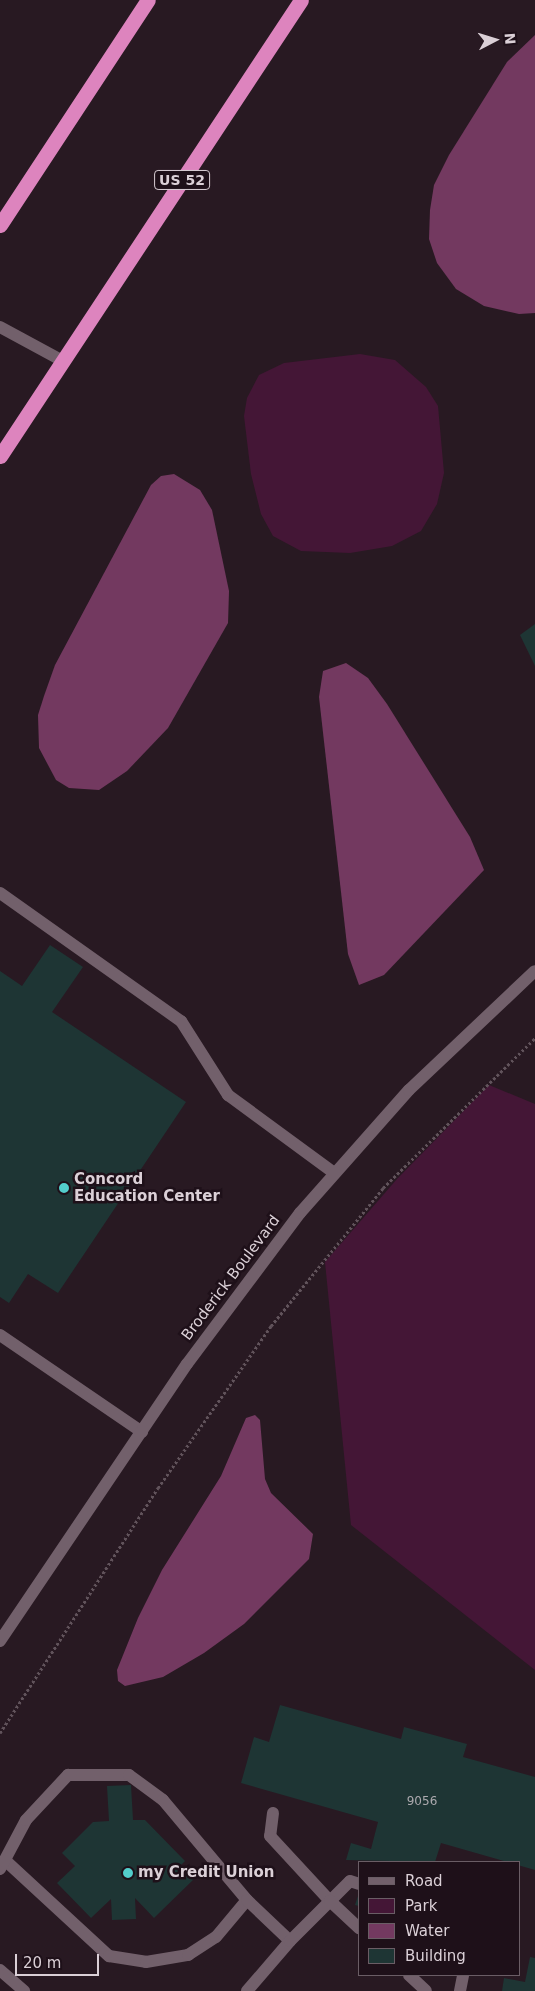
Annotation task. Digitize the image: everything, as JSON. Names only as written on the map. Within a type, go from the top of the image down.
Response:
[{"type":"highway","points":[[0,224],[148,0]]},
{"type":"highway","name":"US 52","points":[[0,456],[301,0]]},
{"type":"street","points":[[0,327],[63,361]]},
{"type":"street","points":[[0,893],[181,1021],[228,1095],[334,1173]]},
{"type":"street","name":"Broderick Boulevard","points":[[0,1641],[246,1283],[334,1173],[409,1090],[535,971]]},
{"type":"street","points":[[0,1335],[142,1432]]},
{"type":"street","points":[[248,1900],[216,1937],[188,1955],[146,1962],[109,1956],[3,1866],[26,1820],[68,1775],[130,1775],[163,1800],[248,1900],[290,1941]]},
{"type":"street","points":[[273,1813],[270,1836],[330,1901],[358,1927]]},
{"type":"street","points":[[247,1991],[290,1941],[350,1881],[358,1884]]},
{"type":"street","points":[[0,1970],[24,1991]]},
{"type":"street","points":[[410,1976],[426,1991]]},
{"type":"street","points":[[460,1991],[463,1976]]},
{"type":"path","points":[[0,1733],[158,1488],[271,1326],[383,1188],[535,1038]]},
{"type":"green space","points":[[360,354],[395,360],[426,387],[438,406],[444,473],[437,504],[421,531],[392,546],[350,553],[301,551],[273,536],[261,514],[251,474],[244,416],[247,398],[259,375],[284,363]]},
{"type":"green space","points":[[489,1085],[535,1104],[535,1670],[351,1525],[325,1262],[397,1179]]},
{"type":"water","points":[[535,35],[535,313],[519,314],[484,306],[456,289],[437,263],[429,239],[430,210],[434,185],[449,155],[507,62]]},
{"type":"water","points":[[174,474],[200,490],[212,510],[229,591],[228,623],[168,728],[127,771],[99,790],[69,788],[56,780],[39,748],[38,715],[44,696],[55,665],[151,485],[161,476]]},
{"type":"water","points":[[346,663],[368,678],[387,704],[470,837],[484,870],[384,975],[359,985],[348,954],[319,697],[323,671]]},
{"type":"water","points":[[255,1415],[260,1420],[265,1479],[271,1493],[313,1534],[309,1559],[244,1624],[204,1653],[163,1677],[125,1686],[118,1681],[117,1670],[138,1618],[162,1570],[221,1476],[246,1418]]},
{"type":"building","points":[[535,624],[535,666],[520,635]]},
{"type":"building","name":"Concord Education Center","points":[[50,945],[83,967],[52,1012],[186,1102],[58,1293],[28,1274],[9,1303],[0,1297],[0,971],[22,986]]},
{"type":"building","points":[[280,1705],[401,1739],[404,1727],[467,1744],[463,1757],[535,1777],[535,1870],[520,1866],[520,1861],[504,1861],[441,1843],[435,1861],[346,1860],[351,1843],[371,1849],[378,1822],[241,1783],[254,1737],[269,1742]]},
{"type":"building","name":"my Credit Union","points":[[131,1785],[133,1820],[145,1820],[185,1861],[180,1866],[194,1879],[154,1918],[135,1898],[136,1919],[112,1920],[111,1899],[91,1918],[57,1883],[75,1866],[62,1853],[93,1822],[109,1821],[107,1786]]},
{"type":"building","points":[[530,1957],[535,1958],[535,1991],[502,1991],[504,1978],[525,1982]]},
{"type":"place","name":"Concord Education Center","points":[[64,1188]]},
{"type":"place","name":"my Credit Union","points":[[128,1873]]}]
